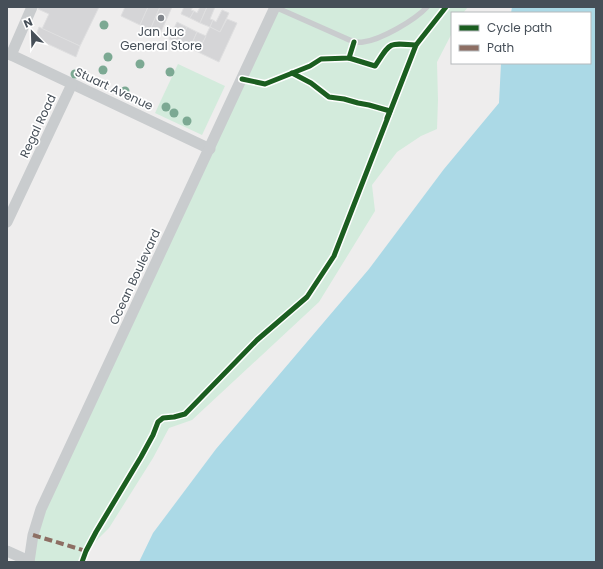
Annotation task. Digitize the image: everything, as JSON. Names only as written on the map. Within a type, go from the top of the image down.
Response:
[{"type":"street","points":[[9,54],[32,7]]},
{"type":"street","name":"Ocean Boulevard","points":[[29,562],[33,535],[42,509],[275,7]]},
{"type":"street","name":"Stuart Avenue","points":[[9,54],[210,149]]},
{"type":"street","name":"Regal Road","points":[[7,222],[72,84]]},
{"type":"street","points":[[7,551],[29,562]]},
{"type":"lane","points":[[275,7],[354,42],[364,42],[374,39],[413,20],[427,7]]},
{"type":"green space","points":[[275,7],[468,7],[464,12],[451,12],[451,35],[437,62],[437,129],[421,136],[397,152],[372,185],[375,211],[319,302],[192,420],[169,428],[153,458],[109,528],[86,551],[85,562],[29,562],[33,535]]},
{"type":"green space","points":[[178,64],[225,86],[202,135],[155,113]]},
{"type":"water","points":[[512,7],[596,7],[596,562],[139,562],[153,533],[216,449],[369,269],[444,169],[499,103],[501,64],[591,64],[591,12],[511,12]]},
{"type":"building","points":[[39,7],[99,7],[80,46],[42,29],[49,14],[38,9]]},
{"type":"building","points":[[125,7],[148,7],[140,25],[121,16]]},
{"type":"building","points":[[148,7],[160,7],[150,30],[140,25]]},
{"type":"building","name":"Jan Juc General Store","points":[[160,7],[172,7],[160,34],[150,30]]},
{"type":"building","points":[[184,7],[193,7],[191,10],[194,11],[190,18],[181,14]]},
{"type":"building","points":[[200,7],[207,7],[200,23],[190,18],[194,11],[197,13]]},
{"type":"building","points":[[207,7],[215,7],[210,19],[213,20],[210,27],[200,23]]},
{"type":"building","points":[[222,10],[229,13],[220,32],[210,27],[213,20],[216,22]]},
{"type":"building","points":[[227,19],[237,23],[219,62],[198,52],[210,27],[220,32]]},
{"type":"building","points":[[177,22],[187,27],[179,43],[169,39]]},
{"type":"building","points":[[39,27],[80,46],[76,57],[35,38]]},
{"type":"building","points":[[187,27],[197,32],[190,48],[179,43]]},
{"type":"building","points":[[197,32],[206,36],[198,52],[190,48]]},
{"type":"marked path","points":[[33,535],[86,551]]},
{"type":"cycle path","points":[[82,562],[96,532],[141,457],[158,422],[163,418],[185,414],[257,340],[307,297],[334,256],[416,45],[446,7]]},
{"type":"cycle path","points":[[242,79],[265,84],[310,66],[321,59],[349,58],[354,42]]},
{"type":"cycle path","points":[[349,58],[375,66],[387,48],[395,44],[416,45]]},
{"type":"cycle path","points":[[292,73],[311,83],[329,97],[344,99],[390,111],[387,118]]},
{"type":"place","name":"Jan Juc General Store","points":[[161,18]]}]
